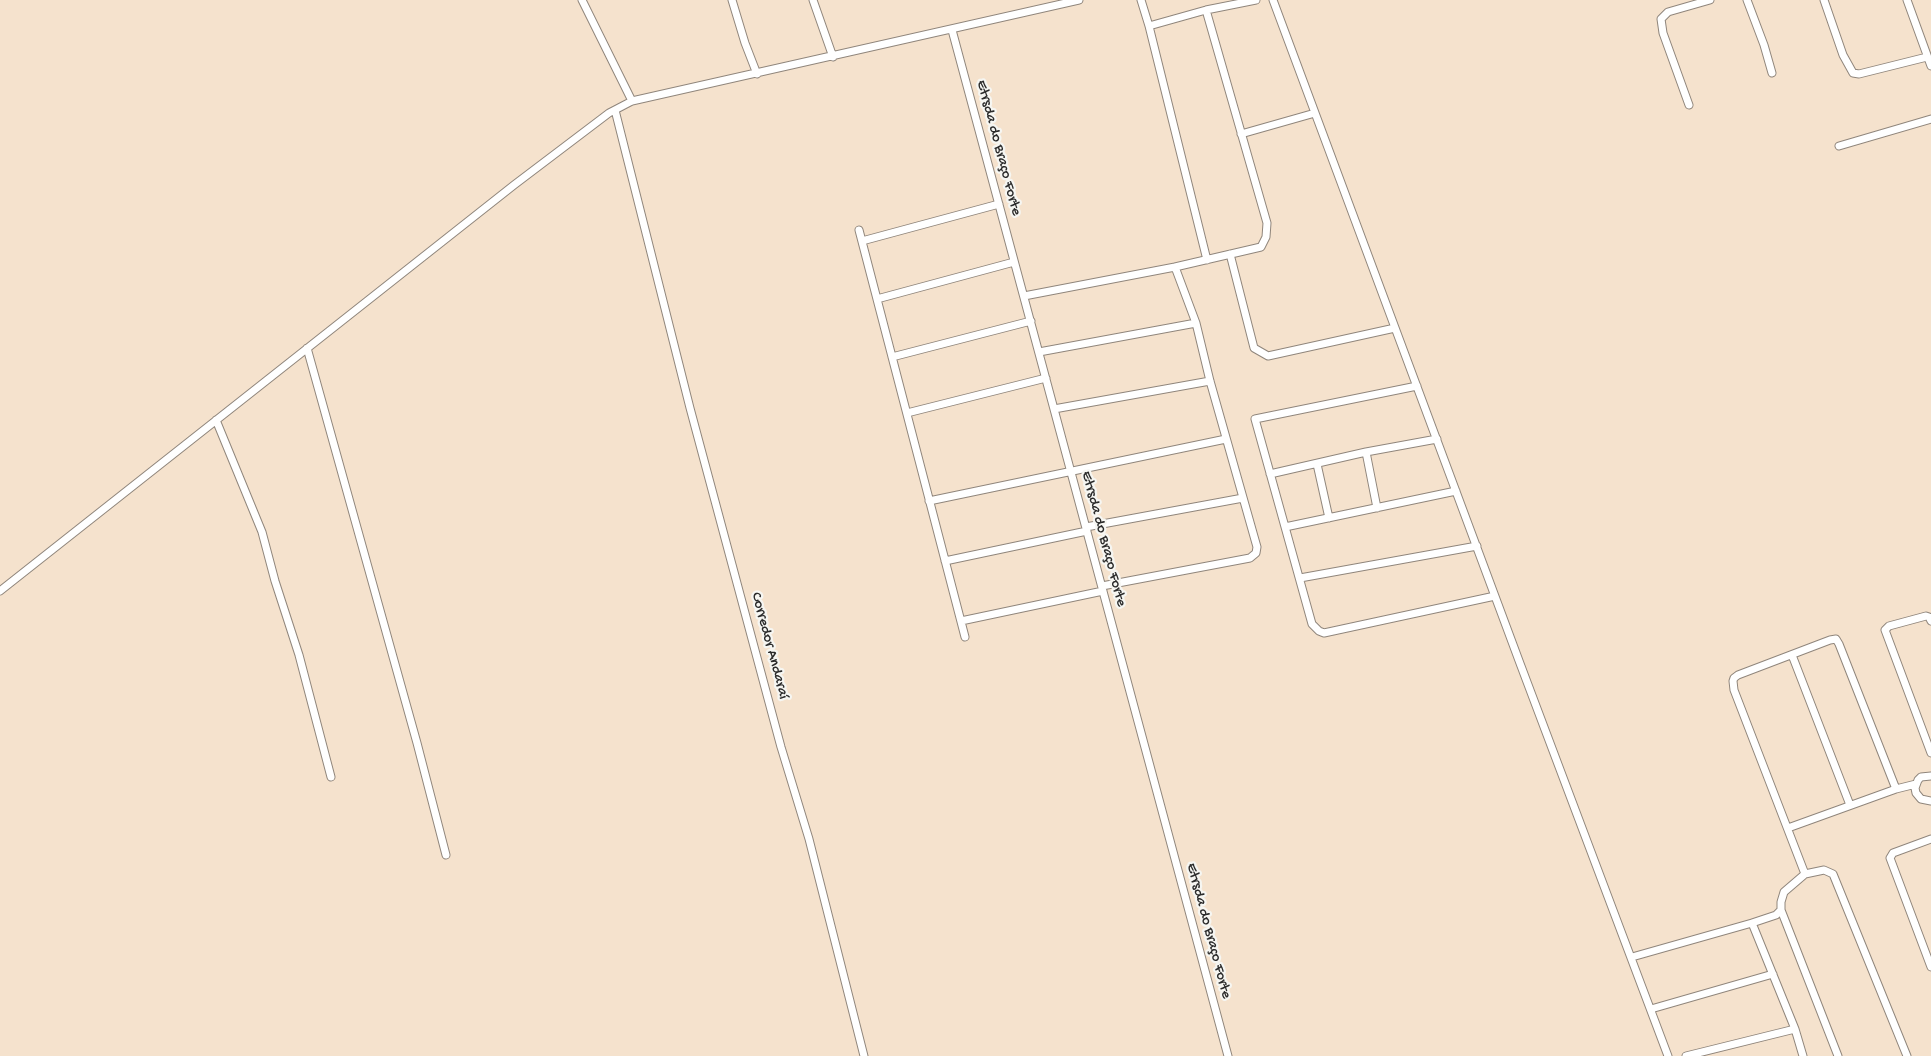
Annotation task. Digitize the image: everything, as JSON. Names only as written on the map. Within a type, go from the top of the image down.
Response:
[{"type":"street","points":[[582,0],[632,101]]},
{"type":"street","points":[[732,0],[757,74]]},
{"type":"street","points":[[813,0],[833,57]]},
{"type":"street","points":[[0,591],[514,185],[615,110],[632,101],[1079,0]]},
{"type":"street","points":[[1141,0],[1207,260]]},
{"type":"street","points":[[1149,26],[1206,10],[1256,0]]},
{"type":"street","points":[[1273,0],[1668,1056]]},
{"type":"street","points":[[1689,105],[1663,33],[1661,19],[1668,12],[1710,0]]},
{"type":"street","points":[[1747,0],[1772,72]]},
{"type":"street","points":[[1824,0],[1844,55],[1853,73],[1859,74],[1927,57]]},
{"type":"street","points":[[1907,0],[1928,48],[1927,57],[1931,66]]},
{"type":"street","points":[[1024,296],[1175,267],[1261,247],[1266,237],[1267,223],[1206,10]]},
{"type":"street","name":"Etrsda do Braço Forte","points":[[952,30],[1228,1056]]},
{"type":"street","name":"Corredor Andaraí","points":[[615,110],[648,244],[781,748],[809,839],[864,1056]]},
{"type":"street","points":[[1241,134],[1315,113]]},
{"type":"street","points":[[1839,146],[1931,119]]},
{"type":"street","points":[[862,241],[999,204]]},
{"type":"street","points":[[859,230],[965,637]]},
{"type":"street","points":[[1230,254],[1254,348],[1268,356],[1396,328]]},
{"type":"street","points":[[877,299],[1014,262]]},
{"type":"street","points":[[961,620],[1250,558],[1256,553],[1257,547],[1210,381],[1196,322],[1175,267]]},
{"type":"street","points":[[892,357],[1030,321]]},
{"type":"street","points":[[1039,352],[1196,322]]},
{"type":"street","points":[[307,348],[417,743],[446,855]]},
{"type":"street","points":[[907,413],[1046,378]]},
{"type":"street","points":[[1054,409],[1210,381]]},
{"type":"street","points":[[1417,386],[1255,419],[1312,624],[1324,633],[1495,596]]},
{"type":"street","points":[[216,420],[262,532],[331,777]]},
{"type":"street","points":[[929,501],[1226,439]]},
{"type":"street","points":[[1270,474],[1366,452],[1437,439]]},
{"type":"street","points":[[1366,452],[1377,508]]},
{"type":"street","points":[[1317,464],[1329,518]]},
{"type":"street","points":[[1285,527],[1456,491]]},
{"type":"street","points":[[945,562],[1086,529],[1243,498]]},
{"type":"street","points":[[1300,578],[1477,546]]},
{"type":"street","points":[[1931,621],[1926,616],[1889,626],[1885,630],[1931,753]]},
{"type":"street","points":[[1805,874],[1734,690],[1733,681],[1738,675],[1830,640],[1837,641],[1896,789]]},
{"type":"street","points":[[1792,655],[1850,805]]},
{"type":"street","points":[[1788,828],[1896,789],[1916,784],[1921,778],[1931,776]]},
{"type":"street","points":[[1916,784],[1918,796],[1925,801],[1931,801]]},
{"type":"street","points":[[1931,839],[1893,853],[1890,858],[1931,968]]},
{"type":"street","points":[[1838,1056],[1781,910],[1784,892],[1805,874],[1824,870],[1833,874],[1907,1056]]},
{"type":"street","points":[[1632,958],[1752,923],[1776,915],[1781,910]]},
{"type":"street","points":[[1752,923],[1795,1029],[1803,1056]]},
{"type":"street","points":[[1651,1009],[1773,974]]},
{"type":"street","points":[[1686,1056],[1795,1029]]}]
